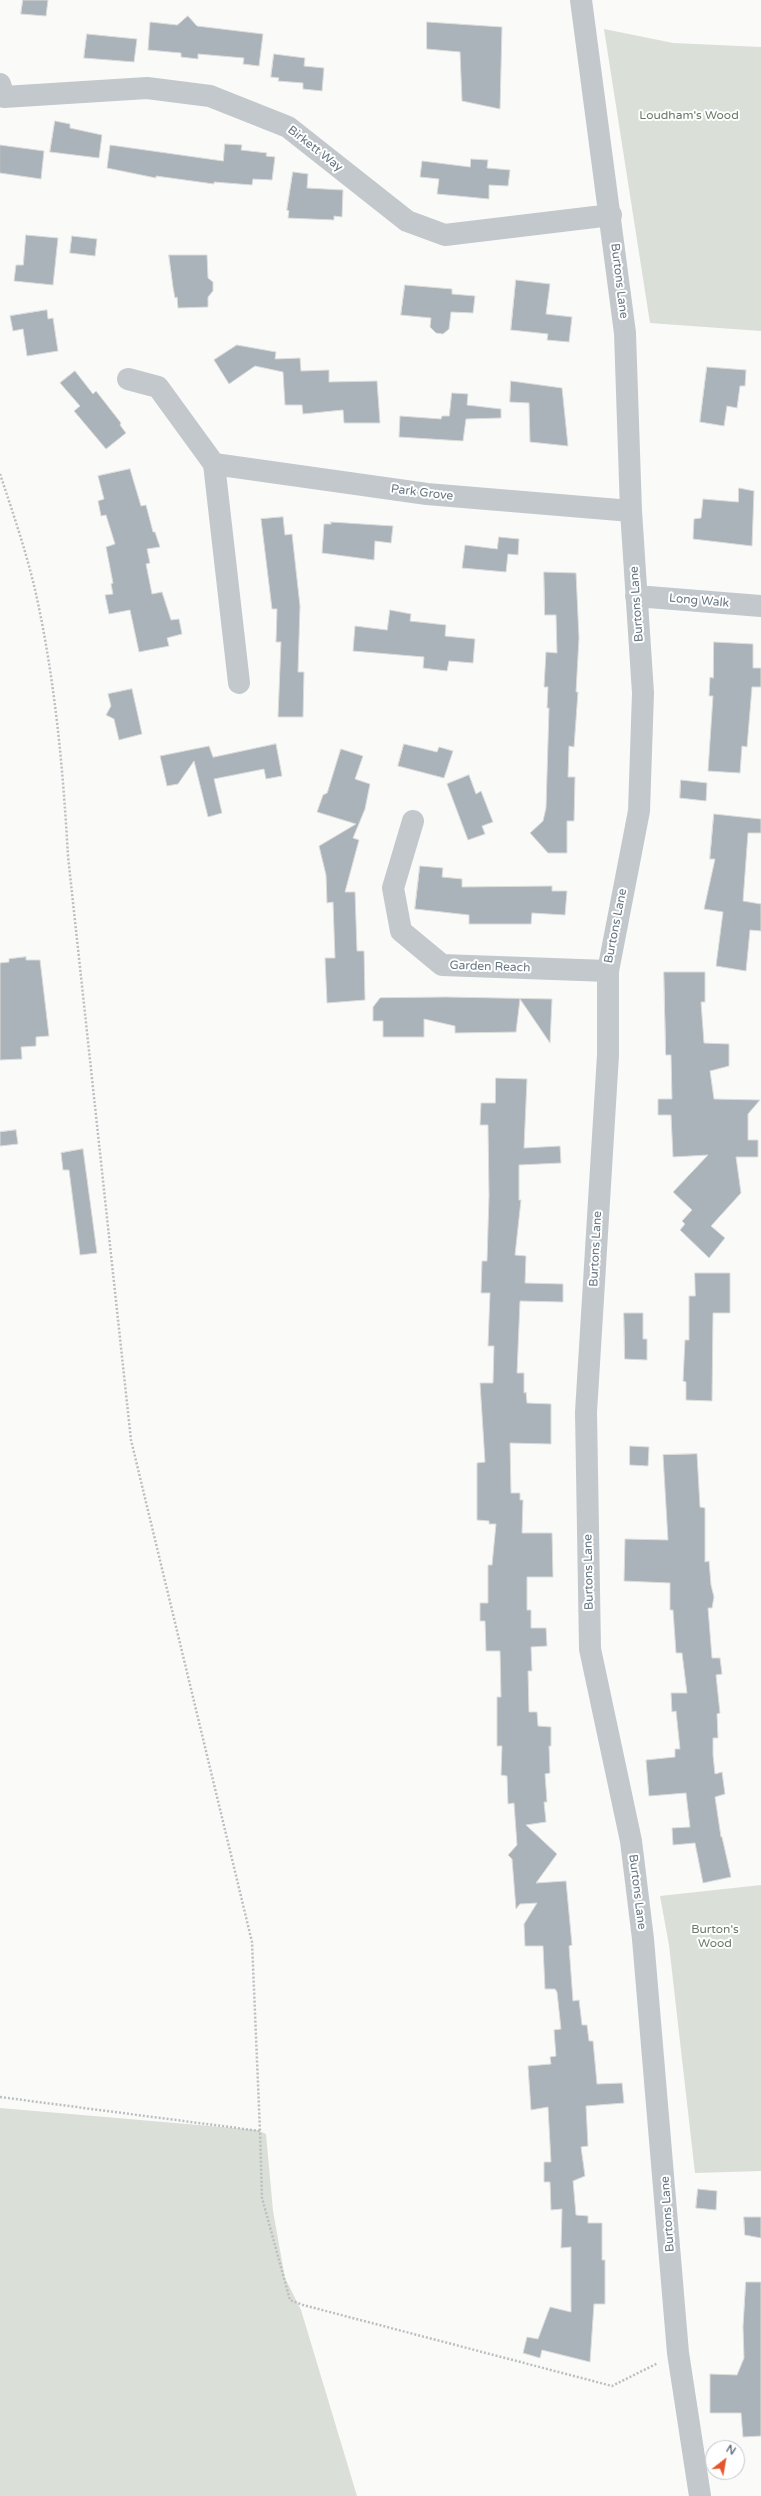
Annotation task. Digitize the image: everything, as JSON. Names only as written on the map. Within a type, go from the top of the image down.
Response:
[{"type":"street","name":"Burtons Lane","points":[[580,0],[611,215],[625,333],[631,512],[643,693],[639,811],[608,971],[608,1055],[586,1412],[590,1649],[630,1841],[642,1932],[678,2353],[700,2496]]},
{"type":"street","name":"Birkett Way","points":[[1,96],[147,88],[210,96],[288,127],[407,222],[445,234],[611,215]]},
{"type":"street","points":[[128,379],[158,387],[214,464],[239,683]]},
{"type":"street","name":"Park Grove","points":[[214,464],[427,494],[631,512]]},
{"type":"street","name":"Long Walk","points":[[636,596],[761,606]]},
{"type":"street","name":"Garden Reach","points":[[413,821],[393,888],[401,932],[442,965],[608,971]]},
{"type":"path","points":[[0,474],[36,592],[50,668],[63,777],[68,862],[130,1440],[252,1942],[262,2198],[290,2300],[303,2305],[612,2386],[678,2353]]},
{"type":"path","points":[[0,2097],[260,2131]]},
{"type":"green space","name":"Loudham's Wood","points":[[604,29],[673,43],[761,47],[761,331],[650,323]]},
{"type":"green space","name":"Burton's Wood","points":[[761,1885],[761,2171],[695,2173],[669,1945],[660,1896]]},
{"type":"green space","points":[[0,2108],[257,2130],[266,2134],[273,2211],[285,2278],[301,2310],[357,2496],[0,2496]]},
{"type":"building","points":[[23,0],[48,0],[46,16],[21,14]]},
{"type":"building","points":[[188,16],[197,26],[263,34],[259,66],[243,64],[244,58],[198,54],[198,59],[181,57],[181,53],[148,50],[150,22],[177,25]]},
{"type":"building","points":[[427,22],[502,27],[500,109],[462,101],[460,52],[427,49]]},
{"type":"building","points":[[87,34],[137,39],[134,62],[84,58]]},
{"type":"building","points":[[274,54],[305,58],[304,66],[324,68],[322,91],[303,89],[303,83],[278,81],[279,78],[271,77]]},
{"type":"building","points":[[55,121],[70,124],[70,128],[102,135],[99,158],[50,152]]},
{"type":"building","points":[[225,144],[242,145],[241,150],[267,153],[266,156],[275,157],[272,180],[253,179],[252,185],[214,182],[214,184],[156,176],[156,178],[107,168],[110,145],[223,161]]},
{"type":"building","points":[[0,145],[44,151],[41,179],[0,173]]},
{"type":"building","points":[[471,159],[488,160],[487,168],[510,170],[508,186],[489,185],[489,199],[437,194],[439,179],[420,177],[422,161],[470,167]]},
{"type":"building","points":[[293,172],[308,174],[307,188],[343,190],[342,217],[334,216],[334,220],[288,218],[289,211],[287,210]]},
{"type":"building","points":[[26,235],[58,238],[53,285],[14,281],[16,265],[23,265]]},
{"type":"building","points":[[72,236],[97,239],[95,256],[70,253]]},
{"type":"building","points":[[169,255],[207,255],[208,278],[213,282],[213,291],[208,297],[208,307],[178,308],[177,297],[175,298],[173,287]]},
{"type":"building","points":[[516,280],[550,284],[546,314],[572,317],[569,342],[547,340],[548,334],[511,330]]},
{"type":"building","points":[[405,285],[452,289],[452,294],[475,296],[473,313],[451,312],[449,329],[443,334],[436,333],[430,327],[431,318],[401,315]]},
{"type":"building","points":[[47,310],[48,319],[53,318],[58,351],[27,356],[23,329],[13,331],[10,316]]},
{"type":"building","points":[[237,345],[276,352],[275,359],[300,358],[301,371],[329,370],[329,382],[377,381],[380,423],[344,423],[343,410],[303,414],[302,405],[285,405],[283,372],[255,366],[229,384],[214,360]]},
{"type":"building","points":[[707,367],[746,370],[745,386],[740,386],[737,408],[727,406],[724,426],[700,422]]},
{"type":"building","points":[[75,371],[93,394],[96,391],[121,423],[120,425],[126,433],[106,449],[74,411],[80,406],[60,383]]},
{"type":"building","points":[[511,381],[562,388],[568,446],[530,442],[529,403],[510,402]]},
{"type":"building","points":[[452,393],[468,394],[467,405],[501,409],[501,418],[466,419],[463,441],[399,437],[400,416],[441,419],[442,416],[449,416]]},
{"type":"building","points":[[130,469],[141,506],[146,505],[153,532],[155,532],[160,547],[147,549],[150,563],[146,564],[152,594],[162,592],[171,620],[179,619],[182,634],[167,638],[169,646],[139,652],[130,610],[109,614],[105,595],[113,594],[111,584],[113,583],[106,547],[115,544],[106,515],[101,516],[98,501],[104,499],[98,476]]},
{"type":"building","points":[[739,488],[754,491],[752,546],[693,539],[694,519],[701,518],[703,499],[738,502]]},
{"type":"building","points":[[283,517],[285,535],[292,534],[300,606],[298,672],[304,672],[303,717],[278,717],[281,642],[276,642],[277,609],[272,609],[261,519]]},
{"type":"building","points":[[331,522],[393,526],[391,543],[375,541],[374,560],[322,553],[324,524],[331,524]]},
{"type":"building","points":[[499,537],[519,539],[518,555],[508,554],[506,572],[462,568],[465,545],[497,549]]},
{"type":"building","points":[[544,572],[576,573],[579,638],[576,692],[578,692],[574,747],[569,746],[568,777],[575,777],[574,821],[567,821],[567,853],[548,853],[530,833],[543,821],[546,808],[549,708],[547,708],[548,687],[544,687],[546,652],[557,653],[556,615],[545,615]]},
{"type":"building","points":[[390,610],[411,614],[410,621],[446,625],[445,636],[475,639],[473,663],[449,661],[447,671],[423,668],[424,657],[353,651],[355,626],[387,630]]},
{"type":"building","points":[[714,642],[753,644],[753,668],[761,668],[761,687],[752,687],[747,747],[742,746],[740,773],[708,771],[713,696],[709,696],[710,677],[713,678]]},
{"type":"building","points":[[132,689],[142,734],[119,740],[114,719],[106,715],[111,706],[108,694]]},
{"type":"building","points":[[276,744],[282,776],[266,779],[264,769],[214,779],[222,813],[208,817],[194,761],[178,784],[167,786],[160,756],[209,746],[213,757]]},
{"type":"building","points":[[404,744],[437,752],[439,747],[453,751],[444,778],[398,766]]},
{"type":"building","points":[[341,749],[363,756],[355,779],[370,784],[365,809],[353,838],[359,840],[345,892],[355,892],[357,951],[364,951],[365,1000],[327,1003],[325,958],[335,958],[333,902],[327,903],[326,875],[319,846],[356,824],[317,812],[323,795],[327,793]]},
{"type":"building","points":[[469,775],[476,794],[481,791],[493,822],[482,826],[485,834],[468,840],[447,784]]},
{"type":"building","points":[[681,780],[707,783],[706,801],[680,798]]},
{"type":"building","points":[[714,814],[761,819],[761,833],[748,833],[743,901],[761,904],[761,931],[750,930],[746,971],[716,966],[723,912],[704,909],[715,859],[710,859]]},
{"type":"building","points":[[420,866],[443,868],[442,877],[462,879],[462,887],[552,886],[552,891],[567,891],[565,915],[532,913],[531,924],[469,924],[469,915],[415,909]]},
{"type":"building","points":[[26,957],[26,960],[40,960],[49,1036],[36,1037],[36,1046],[21,1047],[22,1059],[0,1060],[0,963],[9,962],[9,959]]},
{"type":"building","points":[[664,972],[705,972],[705,1002],[701,1002],[704,1043],[729,1044],[729,1066],[710,1071],[714,1099],[760,1100],[748,1114],[748,1140],[758,1140],[758,1157],[736,1157],[741,1193],[711,1226],[725,1238],[709,1258],[680,1230],[685,1224],[682,1221],[692,1210],[673,1192],[708,1155],[673,1157],[671,1115],[658,1115],[658,1099],[672,1099],[671,1055],[666,1055]]},
{"type":"building","points":[[446,997],[552,999],[550,1043],[520,999],[516,1032],[455,1033],[455,1026],[424,1019],[424,1037],[383,1037],[383,1021],[373,1021],[373,1007],[380,998]]},
{"type":"building","points":[[496,1078],[527,1079],[524,1148],[560,1146],[561,1163],[519,1165],[519,1200],[521,1200],[515,1255],[526,1256],[525,1283],[563,1284],[563,1302],[520,1301],[517,1373],[524,1373],[524,1393],[526,1392],[527,1403],[551,1404],[551,1444],[510,1443],[511,1493],[520,1493],[520,1500],[523,1500],[522,1533],[552,1533],[553,1577],[527,1577],[527,1610],[531,1610],[531,1628],[546,1628],[547,1646],[531,1647],[532,1671],[528,1671],[529,1712],[537,1712],[538,1726],[551,1727],[551,1746],[549,1746],[550,1773],[545,1774],[547,1802],[544,1802],[546,1822],[526,1825],[557,1854],[536,1883],[566,1881],[572,1945],[569,1946],[573,2001],[579,2000],[582,2025],[587,2025],[589,2041],[593,2041],[597,2084],[622,2083],[624,2103],[586,2106],[588,2146],[581,2147],[585,2176],[573,2181],[576,2215],[588,2216],[588,2223],[602,2223],[602,2260],[605,2260],[605,2304],[594,2304],[590,2362],[542,2350],[540,2358],[523,2353],[527,2337],[538,2339],[550,2307],[571,2312],[571,2247],[561,2248],[562,2209],[551,2210],[550,2182],[544,2182],[544,2162],[551,2162],[548,2107],[531,2110],[528,2066],[551,2064],[550,2057],[556,2056],[554,2030],[561,2029],[557,1992],[555,1989],[545,1989],[543,1946],[525,1946],[524,1924],[537,1903],[520,1904],[516,1909],[512,1859],[508,1855],[517,1845],[514,1803],[508,1804],[507,1776],[501,1775],[502,1746],[497,1746],[497,1697],[501,1697],[500,1651],[486,1651],[485,1621],[480,1621],[480,1603],[488,1603],[488,1565],[492,1565],[496,1524],[489,1524],[489,1521],[477,1520],[477,1463],[485,1462],[480,1383],[493,1383],[494,1346],[488,1346],[490,1293],[481,1293],[482,1261],[487,1261],[489,1196],[488,1125],[480,1125],[481,1103],[495,1103]]},
{"type":"building","points":[[16,1130],[18,1144],[0,1146],[0,1132]]},
{"type":"building","points":[[83,1149],[97,1253],[80,1255],[69,1170],[63,1170],[61,1153]]},
{"type":"building","points":[[695,1273],[730,1273],[730,1313],[713,1313],[712,1401],[686,1400],[686,1382],[683,1381],[685,1340],[689,1340],[689,1296],[695,1296]]},
{"type":"building","points":[[624,1313],[643,1313],[643,1339],[647,1339],[647,1360],[625,1359]]},
{"type":"building","points":[[630,1446],[649,1447],[648,1466],[630,1465]]},
{"type":"building","points":[[697,1454],[700,1507],[705,1508],[705,1562],[709,1561],[711,1585],[714,1597],[712,1608],[708,1608],[712,1658],[720,1658],[722,1674],[716,1675],[720,1713],[717,1714],[718,1738],[713,1738],[713,1755],[715,1774],[722,1772],[725,1794],[715,1797],[721,1837],[731,1877],[703,1883],[695,1843],[673,1845],[672,1828],[690,1827],[686,1793],[649,1796],[646,1760],[675,1757],[675,1749],[680,1749],[676,1711],[672,1712],[671,1693],[687,1693],[682,1653],[676,1653],[673,1610],[670,1610],[670,1583],[624,1581],[625,1539],[668,1540],[663,1455]]},
{"type":"building","points":[[698,2189],[717,2191],[716,2210],[696,2208]]},
{"type":"building","points":[[744,2217],[761,2217],[761,2238],[745,2235]]},
{"type":"building","points":[[746,2282],[761,2282],[761,2436],[743,2437],[741,2413],[710,2413],[710,2374],[737,2375],[744,2358],[743,2327]]}]
